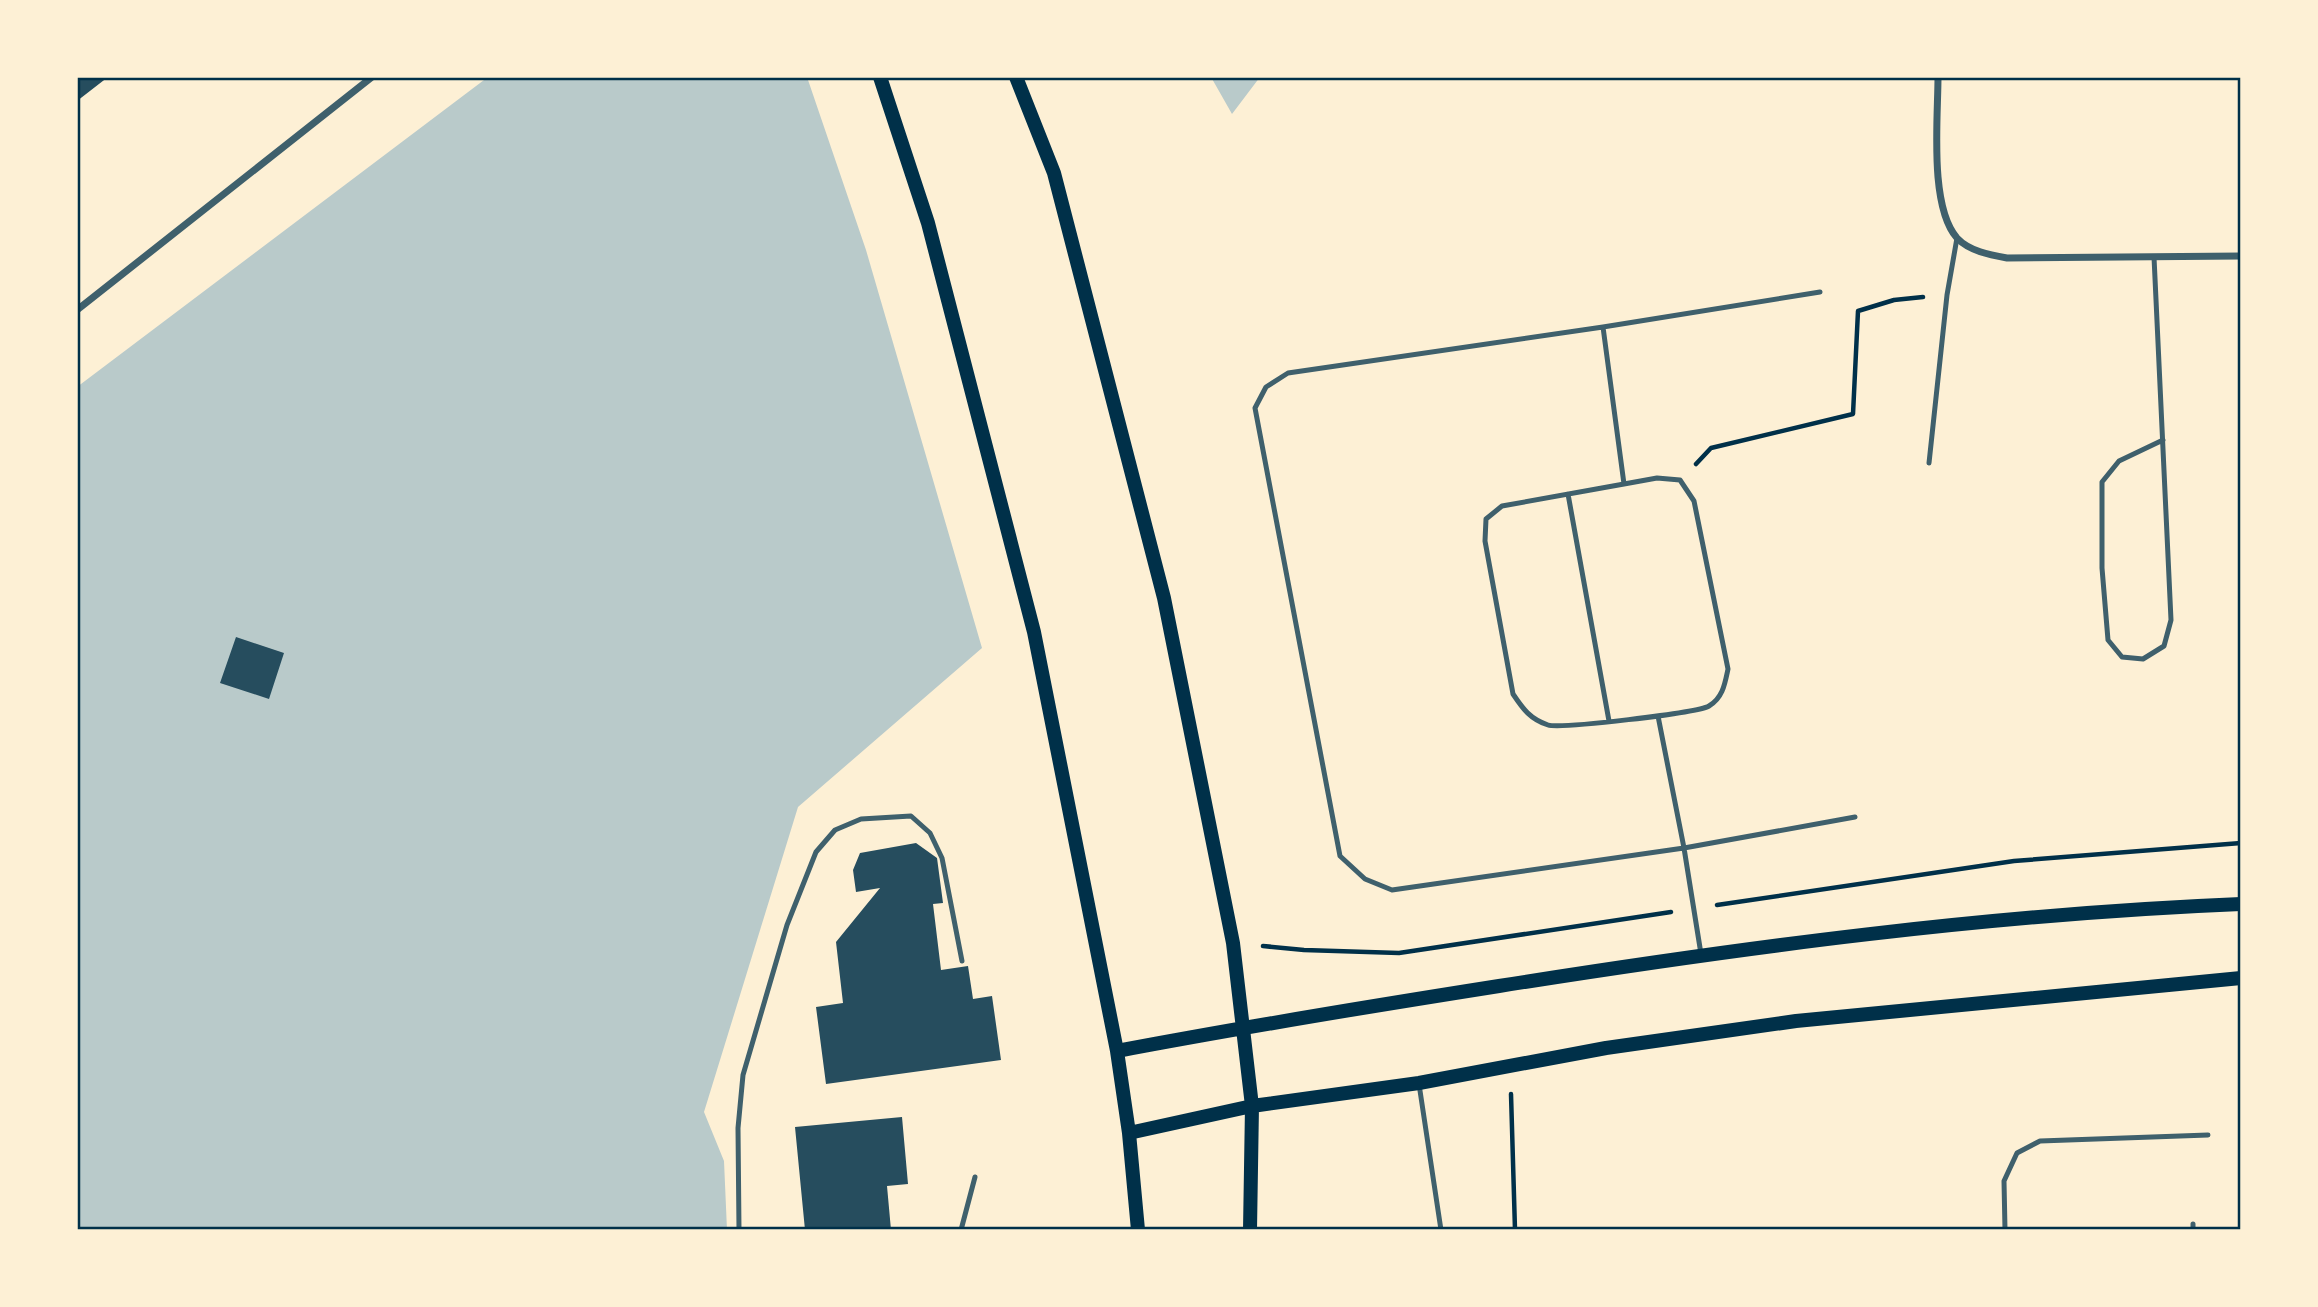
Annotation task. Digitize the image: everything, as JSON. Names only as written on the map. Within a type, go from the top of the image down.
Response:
[{"type":"main road","points":[[880,77],[928,223],[1034,632],[1117,1051],[1129,1132],[1138,1230]]},
{"type":"main road","points":[[1016,77],[1055,173],[1164,598],[1233,943],[1252,1106],[1250,1230]]},
{"type":"main road","points":[[1117,1051],[1243,1027],[1701,955],[1940,925],[2241,904]]},
{"type":"main road","points":[[1129,1132],[1252,1106],[1419,1083],[1606,1048],[1796,1021],[2241,978]]},
{"type":"street","points":[[77,310],[372,77]]},
{"type":"street","points":[[1938,77],[1938,190],[1945,215],[1957,238],[1981,253],[2007,258],[2241,256]]},
{"type":"lane","points":[[1929,463],[1947,295],[1957,238]]},
{"type":"lane","points":[[2154,257],[2163,440],[2171,620],[2164,646],[2143,659],[2122,657],[2108,640],[2102,568],[2102,482],[2119,461],[2163,440]]},
{"type":"lane","points":[[1820,292],[1288,373],[1266,387],[1255,408],[1340,856],[1365,879],[1392,890],[1684,848],[1855,817]]},
{"type":"lane","points":[[1603,327],[1624,484]]},
{"type":"lane","points":[[1657,478],[1681,480],[1694,501],[1728,669],[1723,692],[1709,706],[1658,716],[1550,726],[1526,715],[1513,694],[1487,554],[1486,519],[1502,506],[1657,478]]},
{"type":"lane","points":[[1568,494],[1609,721]]},
{"type":"lane","points":[[1658,716],[1684,848],[1701,955]]},
{"type":"lane","points":[[739,1230],[738,1128],[743,1075],[787,925],[816,852],[835,830],[861,819],[911,816],[930,832],[942,858],[962,961]]},
{"type":"lane","points":[[1419,1083],[1441,1230]]},
{"type":"lane","points":[[2005,1230],[2004,1181],[2017,1153],[2040,1141],[2208,1135]]},
{"type":"lane","points":[[961,1230],[975,1177]]},
{"type":"path","points":[[1681,480],[1711,448],[1853,414],[1858,311],[1894,300],[1947,295]]},
{"type":"path","points":[[1233,943],[1304,950],[1399,953],[2014,861],[2241,843]]},
{"type":"path","points":[[1508,1066],[1513,1125],[1515,1230]]},
{"type":"shaded area","points":[[488,77],[807,77],[866,250],[982,648],[798,807],[704,1112],[724,1161],[727,1230],[77,1230],[77,387]]},
{"type":"shaded area","points":[[1211,77],[1260,77],[1232,114]]},
{"type":"building","points":[[77,77],[108,77],[77,101]]},
{"type":"building","points":[[236,637],[284,653],[269,699],[220,683]]},
{"type":"building","points":[[916,843],[937,858],[943,903],[933,904],[941,970],[968,966],[973,999],[992,996],[1001,1060],[826,1084],[816,1007],[843,1003],[836,942],[880,888],[856,892],[853,870],[860,853]]},
{"type":"building","points":[[902,1117],[908,1184],[887,1186],[891,1230],[805,1230],[795,1127]]}]
